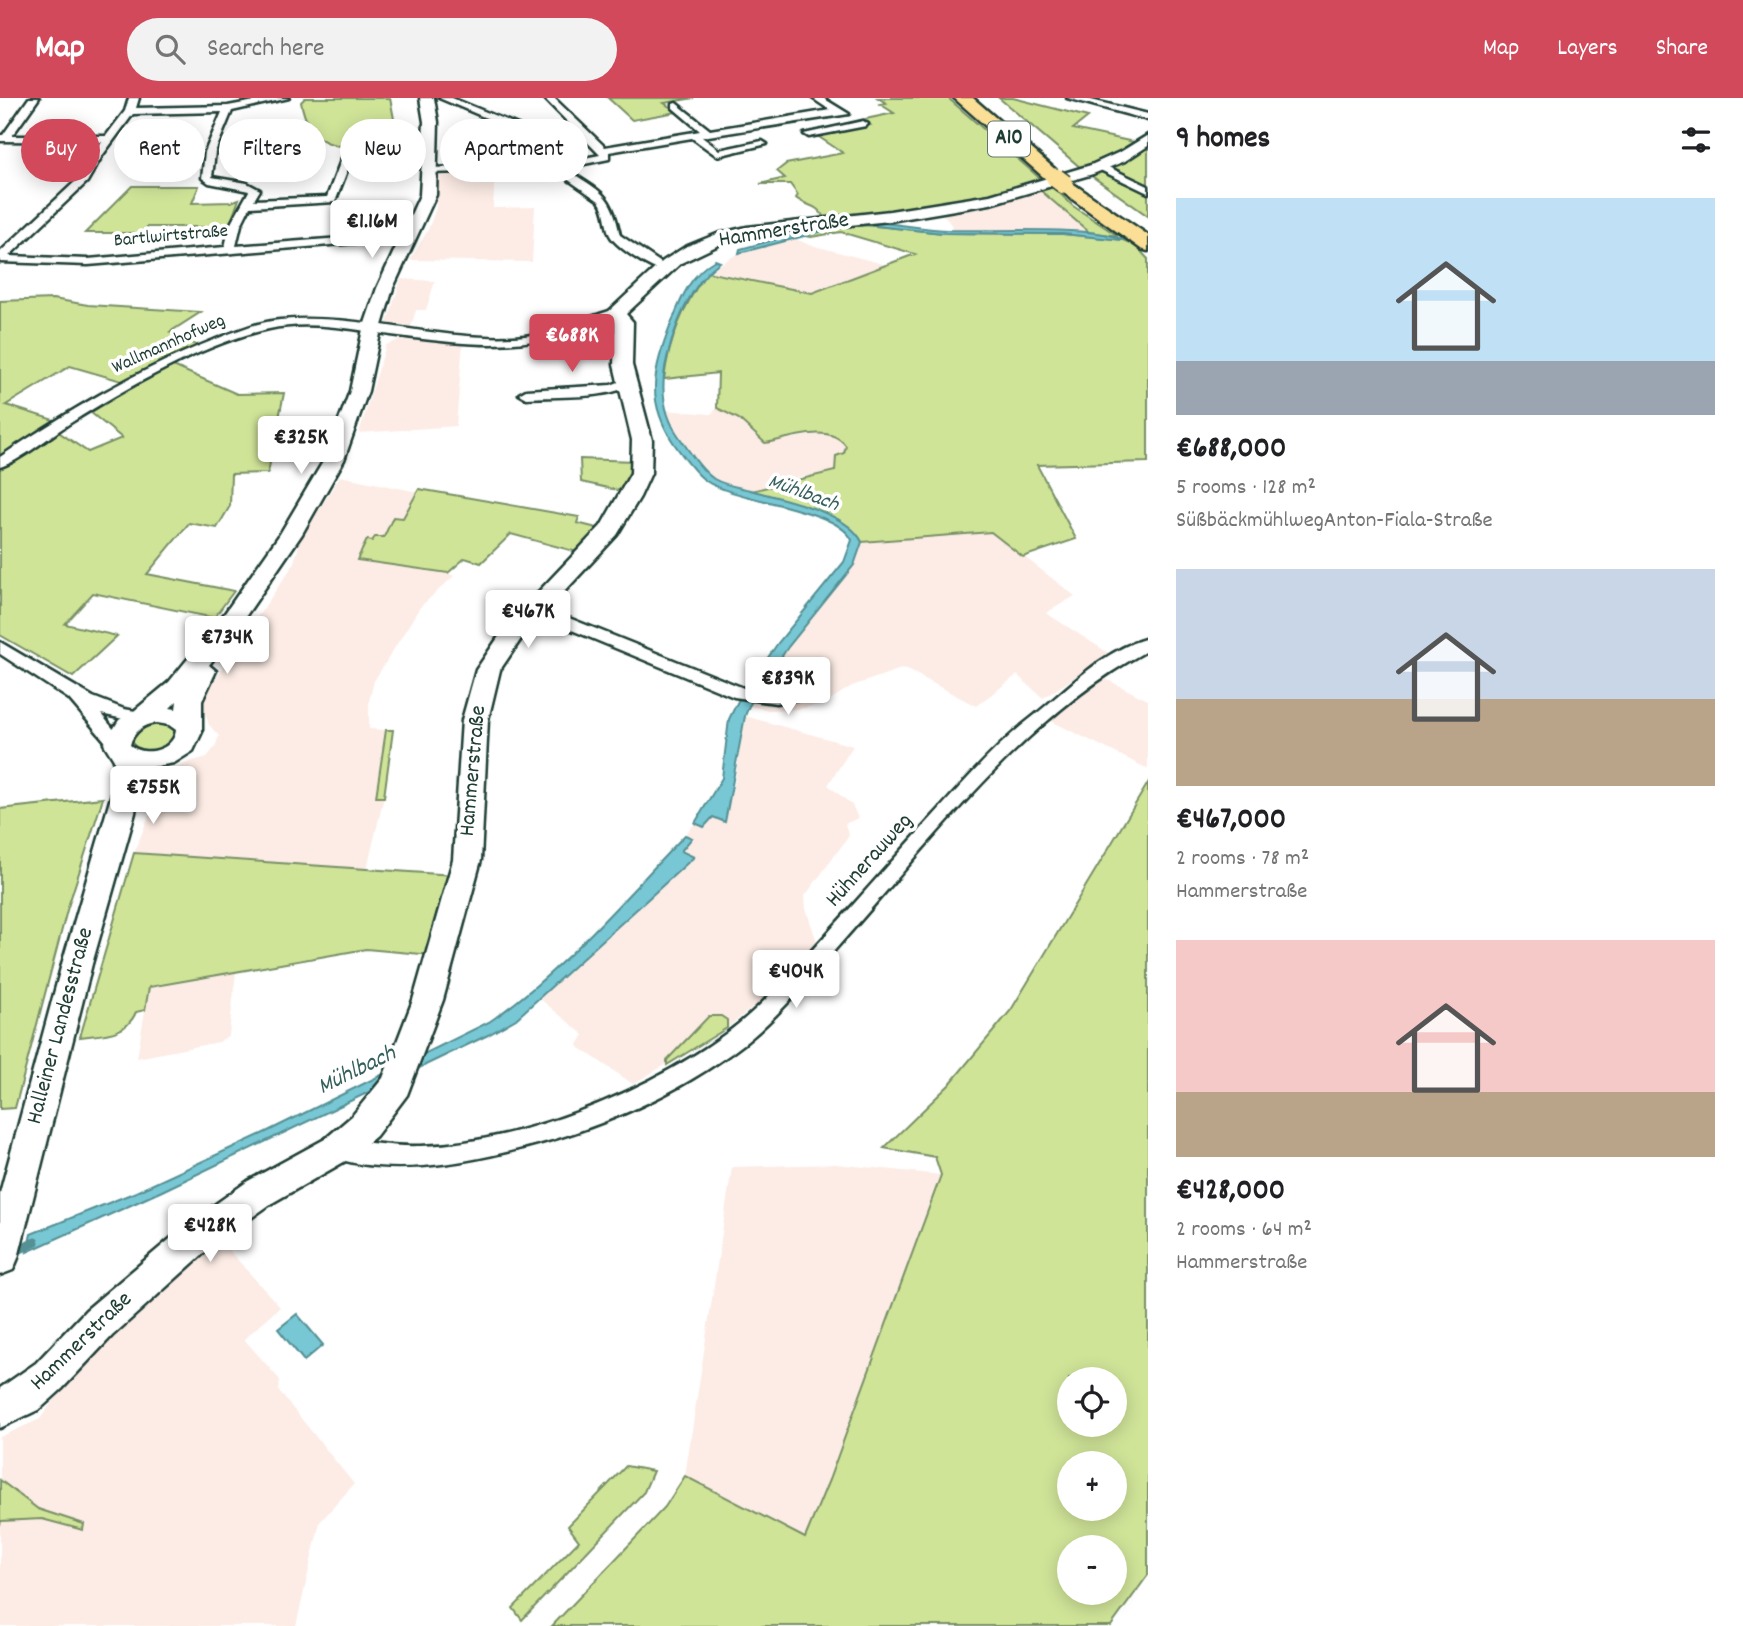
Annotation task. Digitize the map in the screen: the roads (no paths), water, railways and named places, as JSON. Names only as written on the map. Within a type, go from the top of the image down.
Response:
[{"type":"highway","name":"A10","points":[[964,98],[1143,238]]},
{"type":"highway","name":"A10","points":[[982,98],[1068,178]]},
{"type":"street","points":[[3,138],[34,98]]},
{"type":"street","points":[[0,258],[83,180],[130,111],[134,98]]},
{"type":"street","points":[[130,111],[229,109],[285,98]]},
{"type":"street","name":"Halleiner Landesstraße","points":[[3,1247],[89,919],[127,789],[130,765],[122,750],[120,734],[128,724],[142,717],[178,688],[233,618],[291,534],[334,460],[356,402],[384,288],[428,195],[431,112],[427,98]]},
{"type":"street","points":[[444,98],[499,119]]},
{"type":"street","points":[[549,98],[606,155],[588,160]]},
{"type":"street","points":[[809,134],[863,124],[817,98]]},
{"type":"street","points":[[1072,98],[1148,117]]},
{"type":"street","points":[[676,106],[708,133]]},
{"type":"street","points":[[229,109],[210,152],[207,178],[219,183],[244,185],[247,201]]},
{"type":"street","points":[[603,150],[839,111]]},
{"type":"street","points":[[694,135],[717,153],[762,144]]},
{"type":"street","points":[[3,138],[109,139]]},
{"type":"street","name":"Hammerstraße","points":[[0,1409],[26,1395],[49,1376],[99,1323],[201,1234],[260,1192],[337,1149],[364,1126],[403,1071],[428,1000],[467,860],[472,754],[480,695],[488,670],[500,650],[534,609],[609,530],[634,491],[640,473],[642,440],[626,383],[622,347],[624,322],[616,313],[644,292],[663,269],[692,249],[724,236],[897,215],[1000,198],[1037,189],[1121,158],[1148,139]]},
{"type":"street","points":[[1100,166],[1148,190]]},
{"type":"street","points":[[430,171],[440,171]]},
{"type":"street","points":[[247,201],[331,200],[340,175]]},
{"type":"street","points":[[578,182],[603,199],[609,208],[615,236],[663,269]]},
{"type":"street","points":[[230,249],[235,225],[247,201]]},
{"type":"street","name":"Bartlwirtstraße","points":[[0,258],[73,263],[345,240],[385,236],[413,229]]},
{"type":"street","name":"Bartlwirtstraße","points":[[345,240],[383,245],[399,254]]},
{"type":"street","name":"Wallmannhofweg","points":[[0,463],[84,407],[120,387],[190,354],[251,330],[287,323],[337,324],[372,332],[514,341],[563,331],[616,313]]},
{"type":"street","points":[[526,394],[613,389],[626,383]]},
{"type":"street","points":[[534,609],[757,698],[784,698],[813,691]]},
{"type":"street","name":"Halleiner Landesstraße","points":[[104,875],[143,793],[170,755],[186,743],[189,731],[188,707],[233,618]]},
{"type":"street","name":"Hühnerauweg","points":[[337,1149],[412,1156],[460,1152],[520,1140],[620,1107],[679,1075],[745,1031],[768,1010],[1009,744],[1108,664],[1148,643]]},
{"type":"street","points":[[0,647],[74,694],[120,716],[170,715],[187,725]]},
{"type":"street","points":[[74,694],[122,750],[140,761],[170,755]]},
{"type":"water","points":[[871,222],[946,230],[1091,232],[1123,240],[1063,234],[943,233],[866,225],[835,228],[739,253],[740,249],[823,227]]},
{"type":"water","points":[[715,260],[720,262],[695,288],[683,311],[667,359],[663,383],[665,406],[673,428],[704,470],[714,479],[828,514],[854,531],[862,542],[854,565],[788,647],[749,706],[725,822],[713,817],[704,827],[695,823],[722,778],[729,719],[738,701],[778,643],[844,562],[852,540],[842,529],[827,520],[706,481],[689,464],[665,429],[659,414],[655,386],[660,357],[687,288],[699,272]]},
{"type":"water","points":[[685,835],[692,838],[681,851],[694,857],[516,1019],[488,1035],[162,1191],[27,1252],[31,1234],[136,1192],[266,1132],[489,1022],[541,982],[616,909]]},
{"type":"water","points":[[297,1314],[323,1345],[304,1361],[278,1329]]},
{"type":"waterway","name":"Mühlbach","points":[[0,1259],[35,1242]]}]
